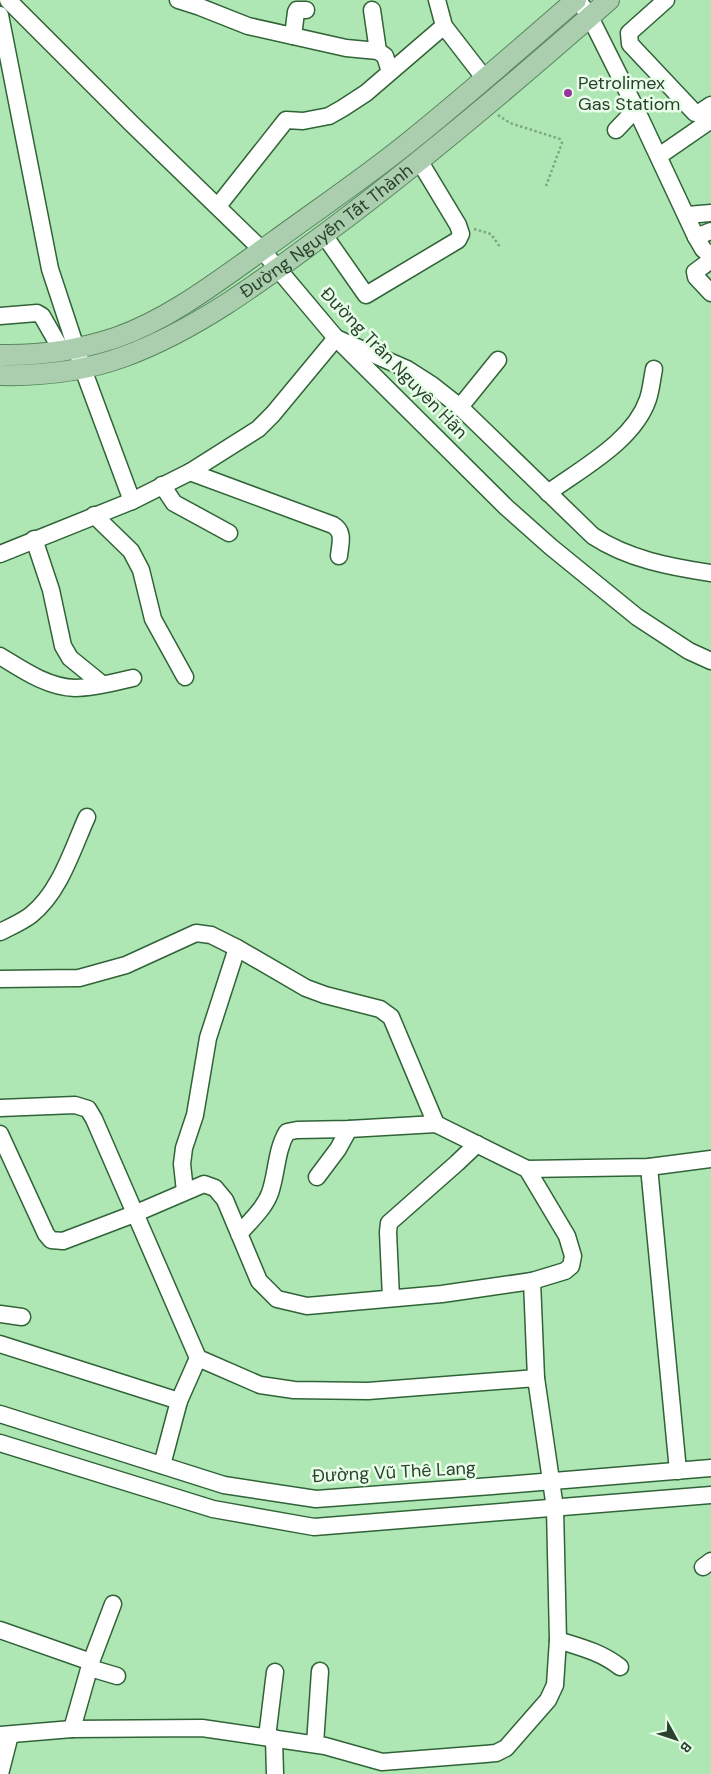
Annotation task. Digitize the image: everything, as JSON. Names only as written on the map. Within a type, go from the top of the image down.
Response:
[{"type":"main road","name":"Đường Nguyễn Tất Thành","points":[[0,355],[22,355],[69,349],[115,338],[162,316],[216,283],[408,143],[577,0]]},
{"type":"main road","name":"Đường Nguyễn Tất Thành","points":[[0,375],[24,376],[83,369],[121,358],[176,334],[227,303],[324,235],[420,162],[609,0]]},
{"type":"street","name":"Đường Trần Nguyên Hãn","points":[[8,0],[262,250],[336,338],[492,493],[551,547],[637,617],[690,651],[711,661]]},
{"type":"street","points":[[178,0],[248,26],[346,48],[378,51],[385,56],[390,72]]},
{"type":"street","points":[[437,0],[444,26],[485,79]]},
{"type":"street","points":[[577,0],[590,17],[687,215],[704,234],[703,249],[711,258],[695,272],[696,277],[711,293]]},
{"type":"street","points":[[664,1],[629,33],[630,44],[695,113],[699,114],[711,105]]},
{"type":"street","points":[[293,36],[296,12],[297,10],[306,10]]},
{"type":"street","points":[[372,10],[378,51]]},
{"type":"street","points":[[0,15],[5,68],[69,349]]},
{"type":"street","points":[[218,206],[286,120],[303,121],[329,116],[366,93],[444,26]]},
{"type":"street","points":[[616,130],[636,109]]},
{"type":"street","points":[[659,156],[711,120]]},
{"type":"street","points":[[324,235],[366,294],[458,240],[461,234],[458,225],[420,162]]},
{"type":"street","points":[[687,215],[711,213]]},
{"type":"street","points":[[0,316],[37,313],[42,316],[69,349],[83,369],[132,501]]},
{"type":"street","points":[[0,554],[132,501],[190,472],[258,429],[273,414],[336,338],[407,369],[432,385],[460,407],[593,536],[618,550],[672,567],[711,573]]},
{"type":"street","points":[[460,407],[498,360]]},
{"type":"street","points":[[548,493],[623,438],[639,418],[648,399],[654,369]]},
{"type":"street","points":[[190,472],[334,525],[339,528],[341,534],[339,556]]},
{"type":"street","points":[[162,486],[174,503],[229,533]]},
{"type":"street","points":[[94,515],[131,551],[141,570],[153,619],[185,677]]},
{"type":"street","points":[[34,539],[51,590],[63,646],[70,658],[102,684]]},
{"type":"street","points":[[0,656],[29,674],[52,684],[76,688],[134,678]]},
{"type":"street","points":[[0,932],[30,916],[45,901],[57,883],[87,817]]},
{"type":"street","points":[[0,979],[79,978],[126,965],[196,933],[211,935],[238,948],[306,988],[325,995],[380,1008],[391,1017],[436,1124]]},
{"type":"street","points":[[185,1191],[182,1164],[184,1148],[195,1115],[208,1038],[238,948]]},
{"type":"street","points":[[0,1108],[75,1105],[88,1109],[198,1358],[260,1385],[294,1390],[368,1391],[536,1378]]},
{"type":"street","points":[[239,1234],[260,1210],[269,1194],[282,1140],[287,1132],[297,1130],[436,1124],[527,1169],[649,1167],[711,1159]]},
{"type":"street","points":[[317,1177],[338,1149],[348,1129]]},
{"type":"street","points":[[0,1134],[46,1234],[52,1240],[63,1241],[134,1214],[204,1184],[215,1188],[225,1200],[259,1280],[278,1299],[307,1306],[442,1294],[532,1281],[565,1271],[571,1266],[573,1256],[567,1236],[527,1169]]},
{"type":"street","points":[[391,1298],[389,1223],[477,1144]]},
{"type":"street","points":[[649,1167],[678,1471]]},
{"type":"street","points":[[0,1774],[5,1735],[72,1729],[202,1728],[314,1744],[382,1762],[496,1753],[506,1748],[548,1700],[552,1692],[555,1684],[558,1640],[555,1508],[536,1378],[532,1281]]},
{"type":"street","points":[[0,1314],[22,1317]]},
{"type":"street","points":[[0,1344],[179,1401]]},
{"type":"street","points":[[162,1465],[179,1401],[198,1358]]},
{"type":"street","name":"Đường Vũ Thê Lang","points":[[0,1414],[224,1485],[316,1499],[711,1468]]},
{"type":"street","points":[[0,1442],[213,1509],[314,1528],[711,1495]]},
{"type":"street","points":[[72,1729],[91,1665],[113,1604]]},
{"type":"street","points":[[0,1630],[117,1676]]},
{"type":"street","points":[[558,1640],[595,1651],[610,1658],[620,1667]]},
{"type":"street","points":[[314,1744],[320,1671]]},
{"type":"street","points":[[275,1672],[271,1737],[275,1774]]},
{"type":"path","points":[[488,105],[510,123],[560,139],[562,143],[546,186]]},
{"type":"path","points":[[458,225],[491,234],[500,247]]},
{"type":"place","name":"Petrolimex Gas Statiom","points":[[568,93]]}]
